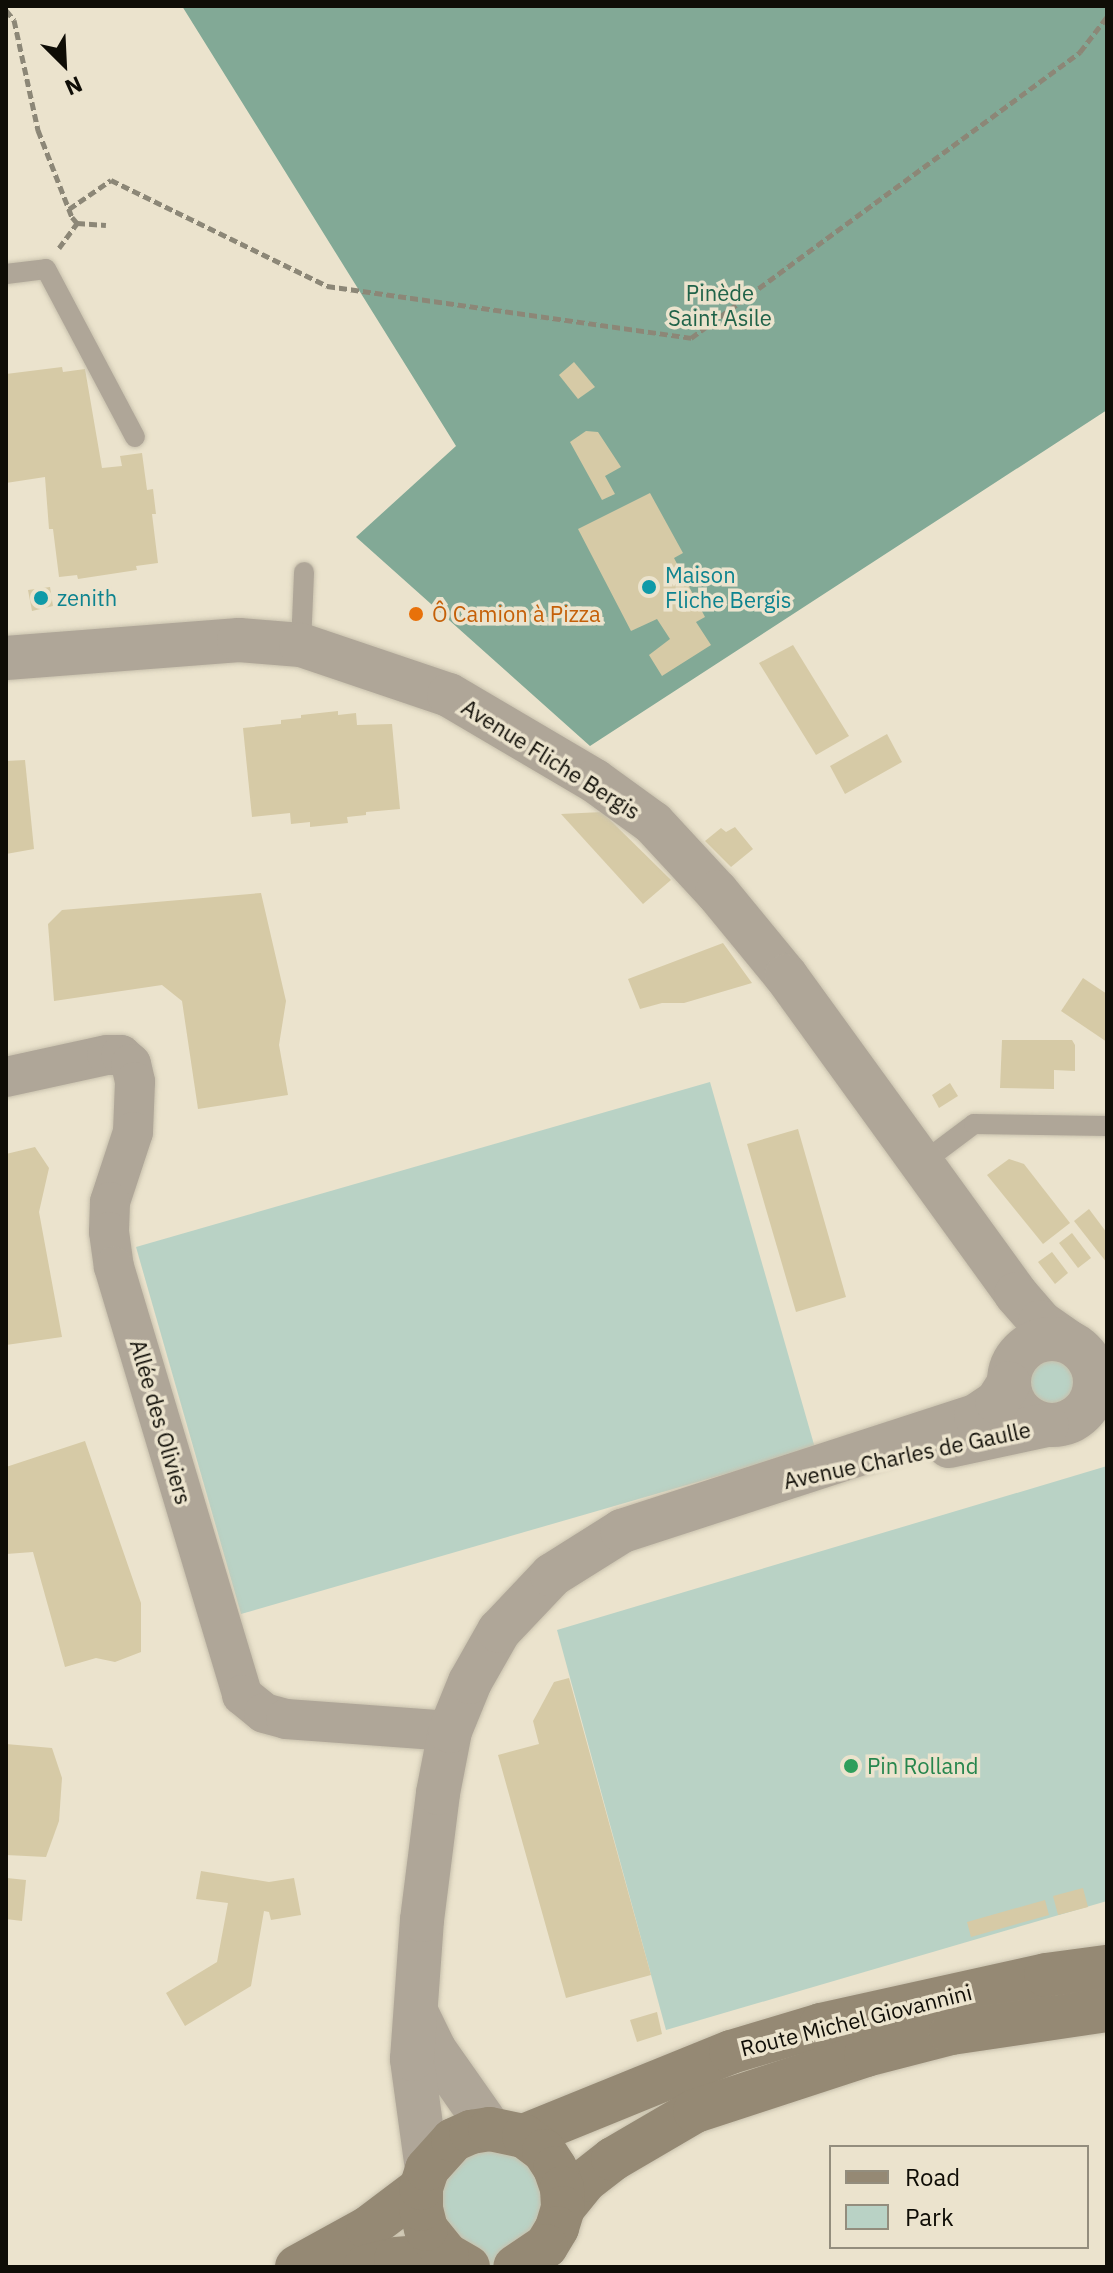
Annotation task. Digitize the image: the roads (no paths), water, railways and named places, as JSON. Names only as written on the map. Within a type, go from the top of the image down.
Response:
[{"type":"main road","name":"Route Michel Giovannini","points":[[297,2267],[368,2228],[424,2179],[453,2140],[471,2132],[507,2132],[731,2052],[821,2025],[1046,1975],[1107,1967]]},
{"type":"main road","name":"Route Michel Giovannini","points":[[524,2264],[552,2237],[563,2208],[586,2180],[641,2139],[695,2111],[812,2071],[951,2033],[1107,2010]]},
{"type":"main road","points":[[507,2132],[544,2151],[555,2168],[562,2188],[563,2208]]},
{"type":"main road","points":[[424,2179],[421,2209],[426,2229],[456,2262]]},
{"type":"main road","points":[[365,2267],[396,2259],[456,2262]]},
{"type":"street","name":"Avenue Fliche Bergis","points":[[6,658],[239,640],[301,645],[449,695],[595,781],[653,823],[717,892],[786,976],[1016,1294],[1040,1322],[1084,1347]]},
{"type":"street","name":"Allée des Oliviers","points":[[6,1077],[107,1055],[121,1055],[131,1064],[135,1082],[133,1132],[110,1202],[109,1232],[114,1267],[242,1695],[264,1713],[286,1719],[450,1731]]},
{"type":"street","points":[[1011,1371],[1036,1341],[1084,1347],[1095,1373],[1091,1400],[1079,1413],[1022,1414],[1014,1403],[1011,1371],[1016,1294]]},
{"type":"street","name":"Avenue Charles de Gaulle","points":[[424,2179],[412,2059],[418,2016],[422,1920],[450,1731],[470,1682],[499,1631],[552,1575],[622,1531],[976,1416],[997,1402],[1011,1371]]},
{"type":"street","name":"Avenue Charles de Gaulle","points":[[767,1486],[908,1458],[1079,1413]]},
{"type":"street","name":"Avenue Charles de Gaulle","points":[[418,2016],[434,2049],[507,2132]]},
{"type":"lane","points":[[6,274],[46,269],[135,437]]},
{"type":"lane","points":[[301,645],[304,572]]},
{"type":"lane","points":[[922,1163],[974,1124],[1107,1126]]},
{"type":"place","name":"Maison Fliche Bergis","points":[[649,587]]},
{"type":"place","name":"zenith","points":[[41,598]]},
{"type":"place","name":"Ô Camion à Pizza","points":[[416,614]]},
{"type":"place","name":"Pin Rolland","points":[[851,1766]]},
{"type":"park label","name":"Pinède Saint Asile","points":[[720,304]]}]
